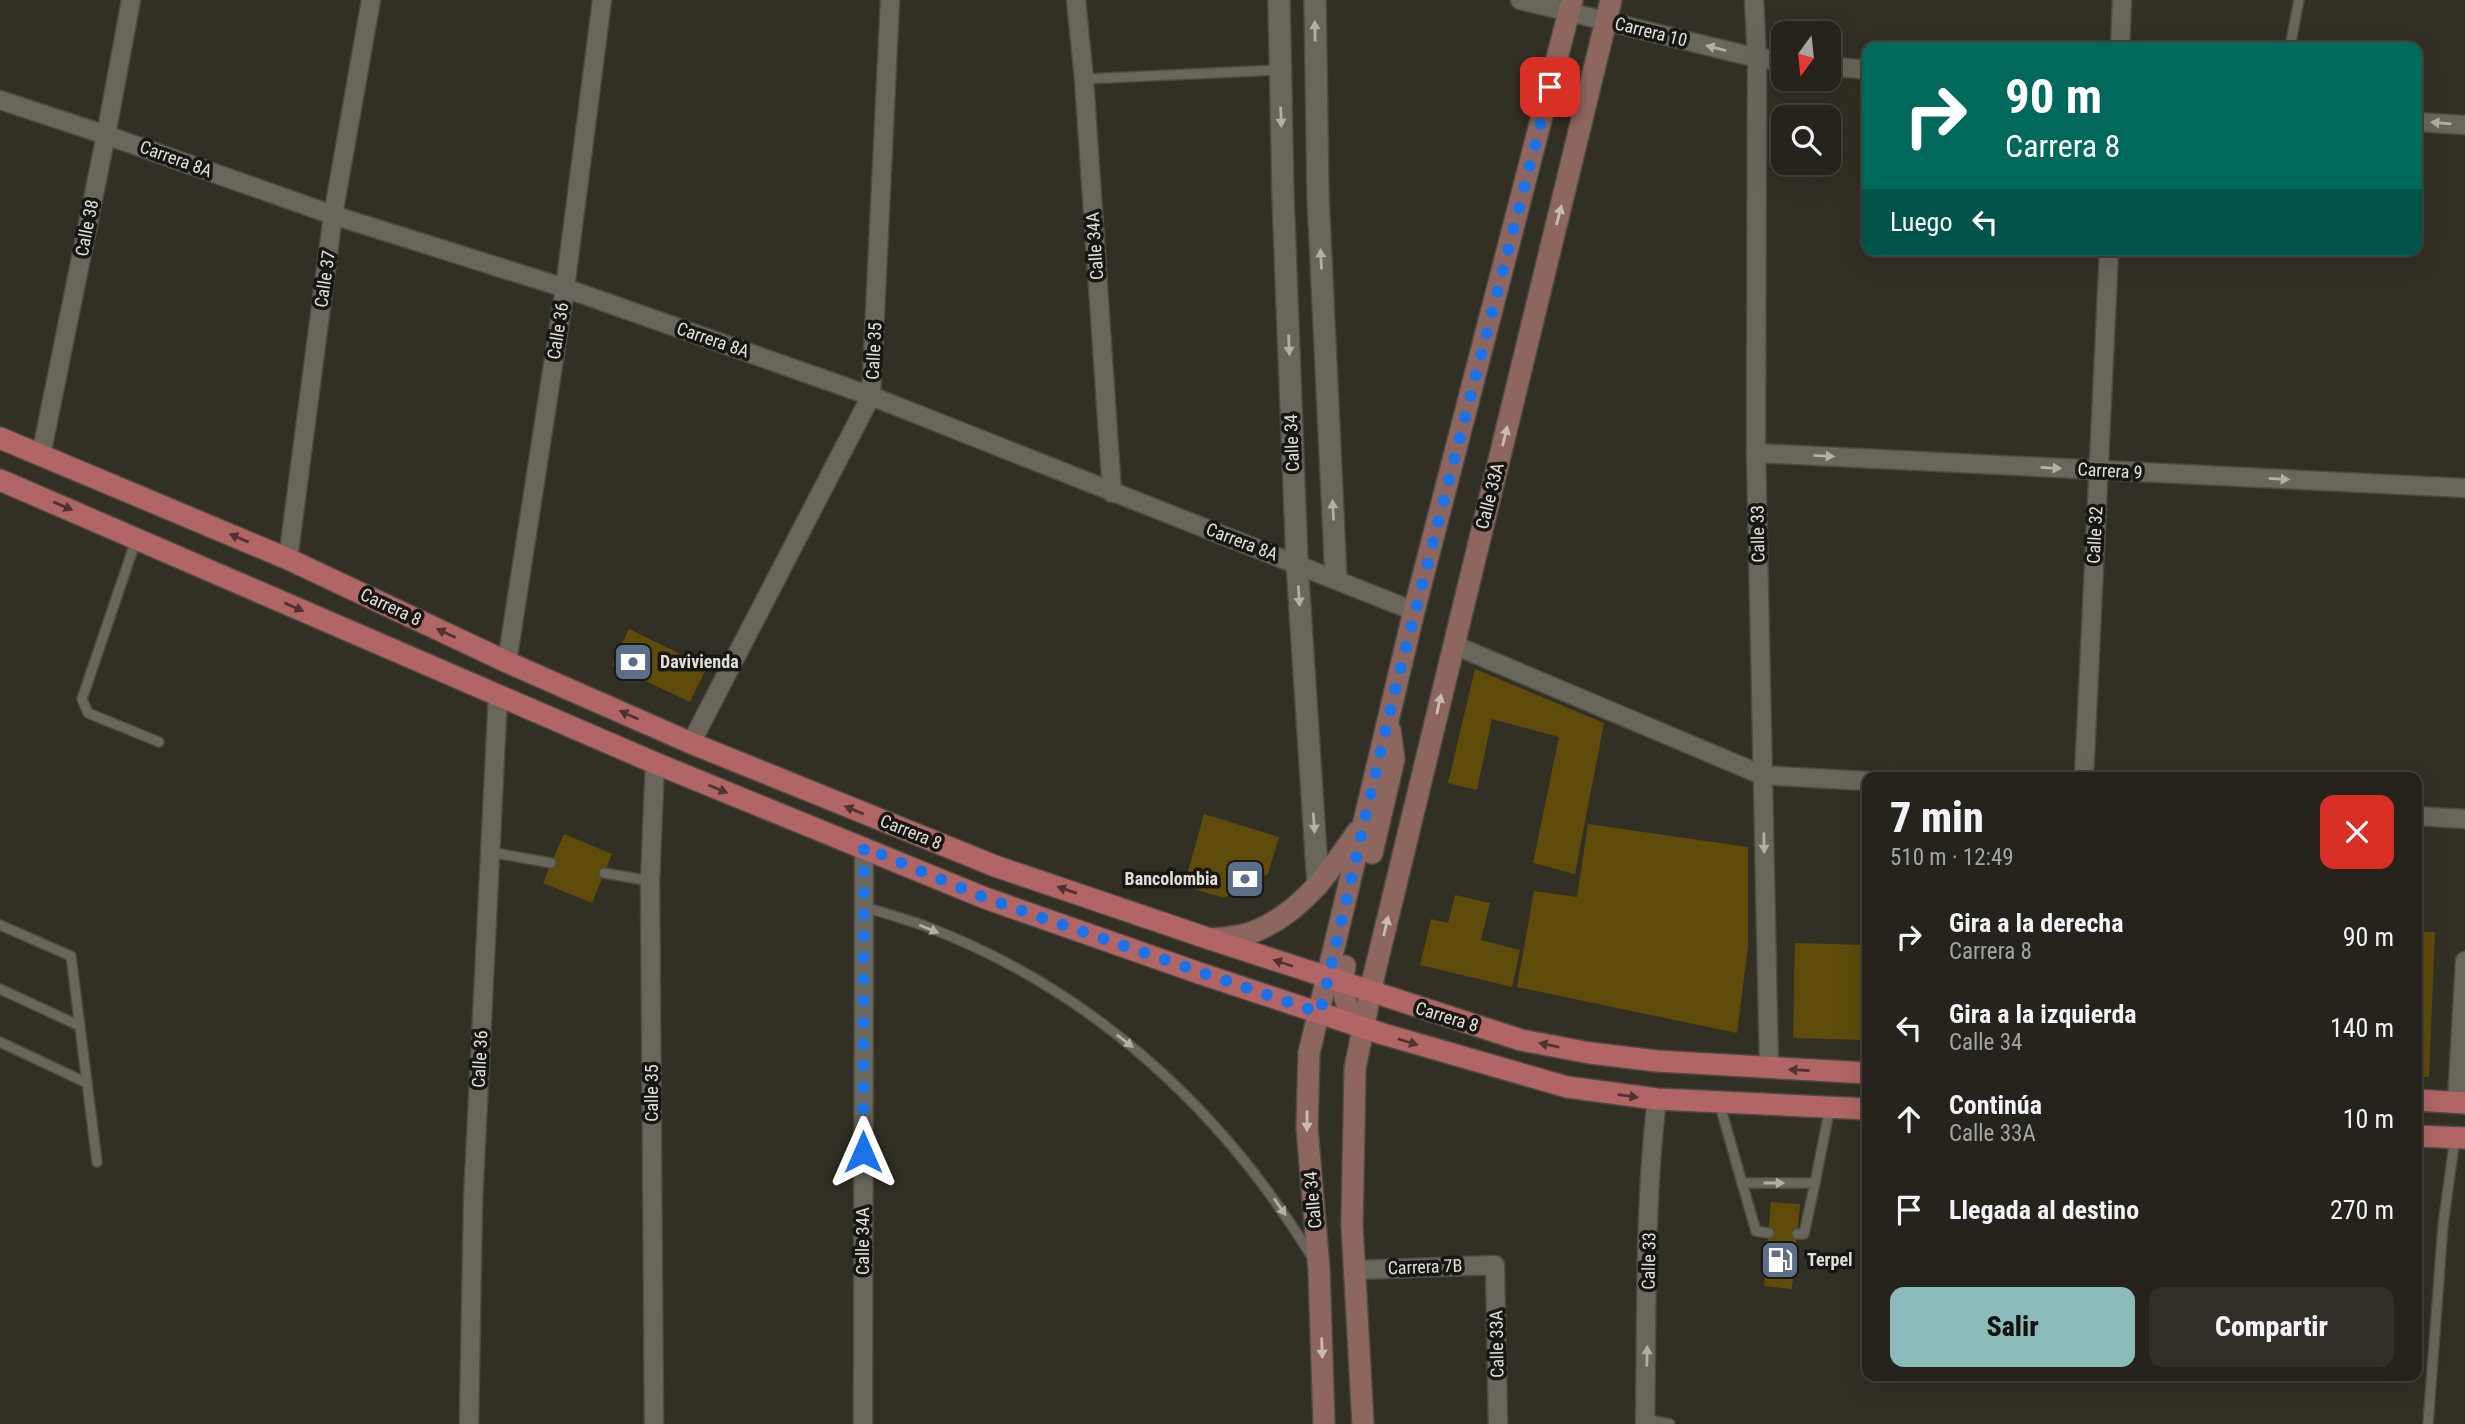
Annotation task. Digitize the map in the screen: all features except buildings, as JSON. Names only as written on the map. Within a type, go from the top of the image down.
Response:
[{"type":"main road","name":"Calle 33A","points":[[1371,992],[1611,0]]},
{"type":"main road","points":[[1362,1027],[1348,1008],[1335,980],[1364,821],[1414,611],[1571,6]]},
{"type":"main road","name":"Carrera 8","points":[[0,438],[288,559],[507,662],[691,743],[995,866],[1521,1040],[1657,1061],[1862,1073]]},
{"type":"main road","name":"Carrera 8","points":[[0,480],[655,763],[985,898],[1320,1013],[1497,1069],[1567,1087],[1657,1099],[1862,1109]]},
{"type":"main road","points":[[1335,980],[1394,759],[1388,716]]},
{"type":"main road","points":[[1210,939],[1239,936],[1272,924],[1290,912],[1332,868],[1364,821]]},
{"type":"main road","name":"Calle 34","points":[[1324,1424],[1319,1269],[1307,1128],[1309,1053],[1320,1013],[1335,980]]},
{"type":"main road","name":"Calle 34","points":[[1363,1424],[1352,1225],[1353,1111],[1355,1068],[1371,992]]},
{"type":"main road","points":[[2422,1100],[2461,1103]]},
{"type":"main road","points":[[2422,1136],[2460,1138]]},
{"type":"street","name":"Calle 38","points":[[41,455],[131,0]]},
{"type":"street","name":"Calle 37","points":[[288,559],[333,215],[371,0]]},
{"type":"street","name":"Calle 36","points":[[507,662],[565,288],[602,0]]},
{"type":"street","name":"Calle 35","points":[[691,743],[872,396],[890,0]]},
{"type":"street","name":"Calle 34A","points":[[1076,0],[1084,79],[1112,493]]},
{"type":"street","name":"Calle 34","points":[[1279,0],[1283,196],[1297,563],[1318,885]]},
{"type":"street","points":[[1315,0],[1318,196],[1336,579]]},
{"type":"street","name":"Carrera 10","points":[[1520,0],[1571,6],[1606,21],[1771,60]]},
{"type":"street","name":"Calle 33","points":[[1754,0],[1757,58],[1756,453],[1769,1068]]},
{"type":"street","points":[[2120,42],[2122,0]]},
{"type":"street","points":[[1841,67],[1862,69]]},
{"type":"street","name":"Carrera 8A","points":[[0,100],[333,215],[565,288],[872,396],[1414,611]]},
{"type":"street","points":[[2422,122],[2465,125]]},
{"type":"street","points":[[1283,196],[1318,196]]},
{"type":"street","name":"Calle 32","points":[[2084,772],[2109,256]]},
{"type":"street","name":"Carrera 9","points":[[1756,453],[2465,488]]},
{"type":"street","points":[[1454,645],[1762,775],[1862,781]]},
{"type":"street","name":"Calle 36","points":[[469,1424],[473,1201],[498,694]]},
{"type":"street","name":"Calle 35","points":[[654,1424],[650,881],[655,763]]},
{"type":"street","points":[[2422,816],[2465,818]]},
{"type":"street","name":"Calle 34A","points":[[863,1424],[864,847]]},
{"type":"street","points":[[2461,1103],[2465,961]]},
{"type":"street","name":"Calle 33","points":[[1645,1421],[1650,1177],[1657,1099]]},
{"type":"street","name":"Carrera 7B","points":[[1356,1270],[1495,1265]]},
{"type":"street","name":"Calle 33A","points":[[1495,1265],[1498,1424]]},
{"type":"lane","points":[[2291,42],[2299,0]]},
{"type":"lane","points":[[1084,79],[1280,70]]},
{"type":"lane","points":[[137,538],[82,699],[88,713],[159,742]]},
{"type":"lane","points":[[490,852],[551,863]]},
{"type":"lane","points":[[604,873],[650,881]]},
{"type":"lane","points":[[864,907],[924,926],[989,955],[1052,990],[1130,1044],[1174,1083],[1224,1134],[1289,1219],[1319,1269]]},
{"type":"lane","points":[[0,925],[71,956],[97,1162]]},
{"type":"lane","points":[[0,989],[80,1026]]},
{"type":"lane","points":[[0,1042],[87,1083]]},
{"type":"lane","points":[[1719,1100],[1756,1231],[1769,1233]]},
{"type":"lane","points":[[1797,1234],[1804,1234],[1830,1107]]},
{"type":"lane","points":[[2428,1424],[2443,1225],[2460,1138]]},
{"type":"lane","points":[[1742,1183],[1815,1183]]},
{"type":"lane","points":[[1645,1421],[1670,1424]]},
{"type":"place","name":"Davivienda","points":[[633,662]]},
{"type":"place","name":"Bancolombia","points":[[1245,879]]},
{"type":"place","name":"Terpel","points":[[1780,1260]]},
{"type":"route","points":[[863,1152],[864,847],[985,898],[1320,1013],[1414,611],[1550,87]]}]
